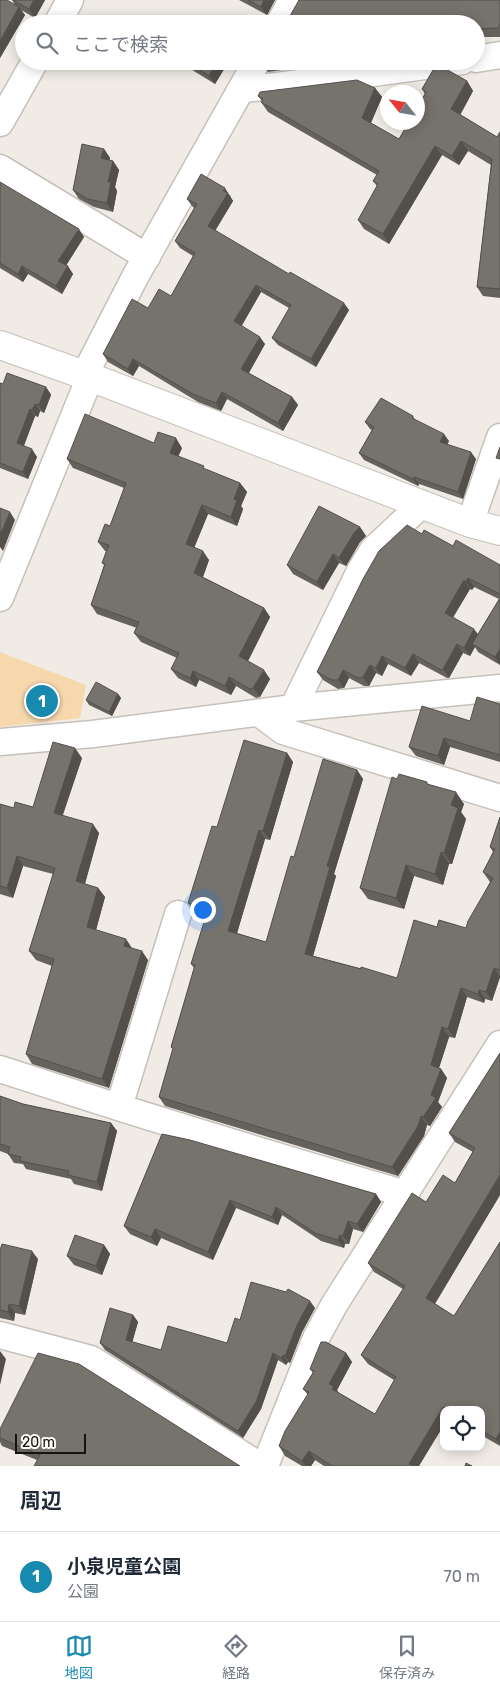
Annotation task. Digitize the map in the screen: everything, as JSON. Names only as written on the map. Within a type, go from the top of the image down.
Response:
[{"type":"street","points":[[62,15],[70,0]]},
{"type":"street","points":[[284,15],[292,0]]},
{"type":"street","points":[[485,58],[500,55]]},
{"type":"street","points":[[0,123],[30,70]]},
{"type":"street","points":[[0,598],[87,376],[147,257],[253,70]]},
{"type":"street","points":[[242,89],[395,70]]},
{"type":"street","points":[[0,168],[147,257]]},
{"type":"street","points":[[0,345],[87,376],[470,523],[500,531]]},
{"type":"street","points":[[470,523],[500,437]]},
{"type":"street","points":[[294,708],[372,550],[422,504]]},
{"type":"street","points":[[0,742],[93,734],[294,708],[500,688]]},
{"type":"street","points":[[259,713],[283,731],[500,798]]},
{"type":"street","points":[[119,1107],[178,914]]},
{"type":"street","points":[[265,1466],[316,1338],[334,1305],[500,1044]]},
{"type":"street","points":[[0,1069],[304,1165],[406,1194]]},
{"type":"street","points":[[0,1335],[91,1359],[260,1466]]},
{"type":"shaded area","points":[[0,652],[86,685],[80,718],[0,727]]},
{"type":"building","points":[[0,0],[7,0],[19,7],[0,41]]},
{"type":"building","points":[[13,0],[34,0],[29,9]]},
{"type":"building","points":[[248,0],[264,0],[261,7]]},
{"type":"building","points":[[299,0],[500,0],[500,24],[498,28],[485,29],[485,15],[290,15]]},
{"type":"building","points":[[200,70],[213,70],[209,76]]},
{"type":"building","points":[[433,70],[448,70],[467,81],[451,109],[497,137],[500,132],[500,289],[477,287],[492,159],[461,141],[452,156],[435,146],[383,234],[358,220],[378,184],[373,181],[379,171],[261,102],[263,99],[258,96],[260,92],[357,80],[375,88],[362,118],[380,130],[399,139],[404,130],[425,130],[426,92],[424,85]]},
{"type":"building","points":[[82,144],[104,149],[101,158],[113,161],[108,182],[111,182],[107,203],[88,199],[73,190]]},
{"type":"building","points":[[201,174],[225,188],[223,191],[228,193],[208,226],[289,274],[290,272],[344,303],[311,359],[272,338],[291,305],[256,285],[234,321],[260,337],[241,369],[292,397],[278,423],[222,392],[216,403],[193,394],[133,359],[128,369],[103,354],[132,299],[148,308],[159,289],[171,296],[195,253],[175,241],[197,204],[187,199]]},
{"type":"building","points":[[0,182],[79,229],[58,261],[68,266],[56,286],[22,266],[18,274],[0,263]]},
{"type":"building","points":[[7,373],[46,387],[39,405],[35,404],[32,410],[30,409],[17,443],[32,449],[23,472],[0,463],[0,383],[3,384]]},
{"type":"building","points":[[381,398],[413,416],[412,418],[444,434],[440,442],[471,452],[458,492],[414,477],[413,479],[359,453],[374,427],[365,422]]},
{"type":"building","points":[[85,414],[154,443],[158,432],[176,438],[170,453],[240,483],[234,499],[237,500],[231,517],[202,505],[186,544],[203,551],[194,573],[264,608],[239,656],[264,670],[253,688],[250,689],[229,677],[225,686],[193,671],[190,678],[171,669],[179,653],[134,633],[139,622],[91,605],[105,564],[102,563],[109,545],[98,542],[105,524],[110,526],[126,483],[67,459]]},
{"type":"building","points":[[500,447],[500,459],[496,458]]},
{"type":"building","points":[[319,506],[360,527],[354,533],[339,558],[333,554],[317,582],[287,565]]},
{"type":"building","points":[[0,508],[10,512],[0,535]]},
{"type":"building","points":[[407,525],[422,534],[424,530],[453,546],[456,540],[500,565],[500,594],[468,578],[466,582],[464,580],[445,613],[474,629],[464,648],[457,644],[441,670],[413,654],[405,668],[382,656],[376,668],[370,665],[363,677],[358,678],[343,670],[338,680],[332,680],[317,672],[379,551]]},
{"type":"building","points":[[500,598],[500,649],[495,657],[472,644]]},
{"type":"building","points":[[96,682],[118,694],[109,712],[86,700]]},
{"type":"building","points":[[477,697],[500,704],[500,755],[444,738],[438,756],[409,747],[422,706],[470,721]]},
{"type":"building","points":[[244,740],[287,753],[263,831],[259,830],[228,931],[266,942],[291,856],[294,857],[323,759],[357,770],[327,866],[330,867],[305,954],[361,969],[361,967],[397,978],[414,920],[437,927],[439,920],[466,928],[468,921],[493,878],[483,872],[495,849],[490,847],[500,817],[500,970],[494,968],[486,992],[479,990],[478,994],[461,988],[448,1029],[442,1027],[431,1065],[441,1069],[431,1095],[436,1098],[423,1117],[421,1116],[418,1126],[392,1167],[159,1097],[173,1048],[171,1047],[195,965],[191,964],[208,909],[188,903],[212,826],[217,827]]},
{"type":"building","points":[[53,742],[75,748],[54,813],[93,824],[76,881],[98,888],[87,927],[126,939],[124,946],[142,951],[102,1079],[26,1054],[54,959],[29,951],[55,868],[17,856],[7,888],[0,886],[0,804],[14,808],[15,802],[33,807]]},
{"type":"building","points":[[399,774],[456,792],[451,805],[458,808],[444,853],[441,852],[435,874],[406,865],[396,898],[360,888],[392,777],[397,779]]},
{"type":"building","points":[[500,1053],[500,1175],[426,1298],[454,1316],[500,1242],[500,1432],[496,1439],[485,1432],[485,1406],[440,1406],[440,1412],[409,1464],[413,1466],[332,1466],[309,1451],[302,1461],[279,1446],[285,1431],[309,1392],[303,1389],[314,1371],[310,1369],[321,1342],[326,1342],[346,1353],[329,1384],[334,1386],[332,1389],[375,1414],[396,1377],[361,1355],[405,1286],[368,1263],[412,1193],[426,1202],[443,1175],[455,1183],[475,1148],[449,1133]]},
{"type":"building","points":[[0,1096],[23,1104],[111,1123],[97,1182],[68,1175],[69,1171],[20,1161],[21,1157],[8,1154],[10,1147],[0,1144]]},
{"type":"building","points":[[162,1134],[190,1140],[376,1194],[357,1224],[348,1221],[343,1236],[340,1235],[338,1240],[315,1233],[276,1207],[272,1217],[230,1200],[208,1252],[155,1229],[151,1237],[124,1226]]},
{"type":"building","points":[[75,1235],[104,1245],[96,1266],[67,1256]]},
{"type":"building","points":[[2,1244],[32,1251],[19,1306],[9,1304],[8,1312],[0,1310],[0,1250]]},
{"type":"building","points":[[251,1282],[286,1292],[288,1289],[310,1301],[297,1325],[285,1356],[283,1355],[281,1358],[273,1353],[256,1402],[238,1431],[100,1343],[110,1308],[133,1315],[126,1340],[161,1350],[168,1326],[227,1343],[235,1318],[240,1320]]},
{"type":"building","points":[[38,1353],[79,1364],[240,1466],[34,1466],[40,1455],[0,1438],[0,1429]]},
{"type":"place","name":"小泉児童公園","points":[[42,701]]}]
